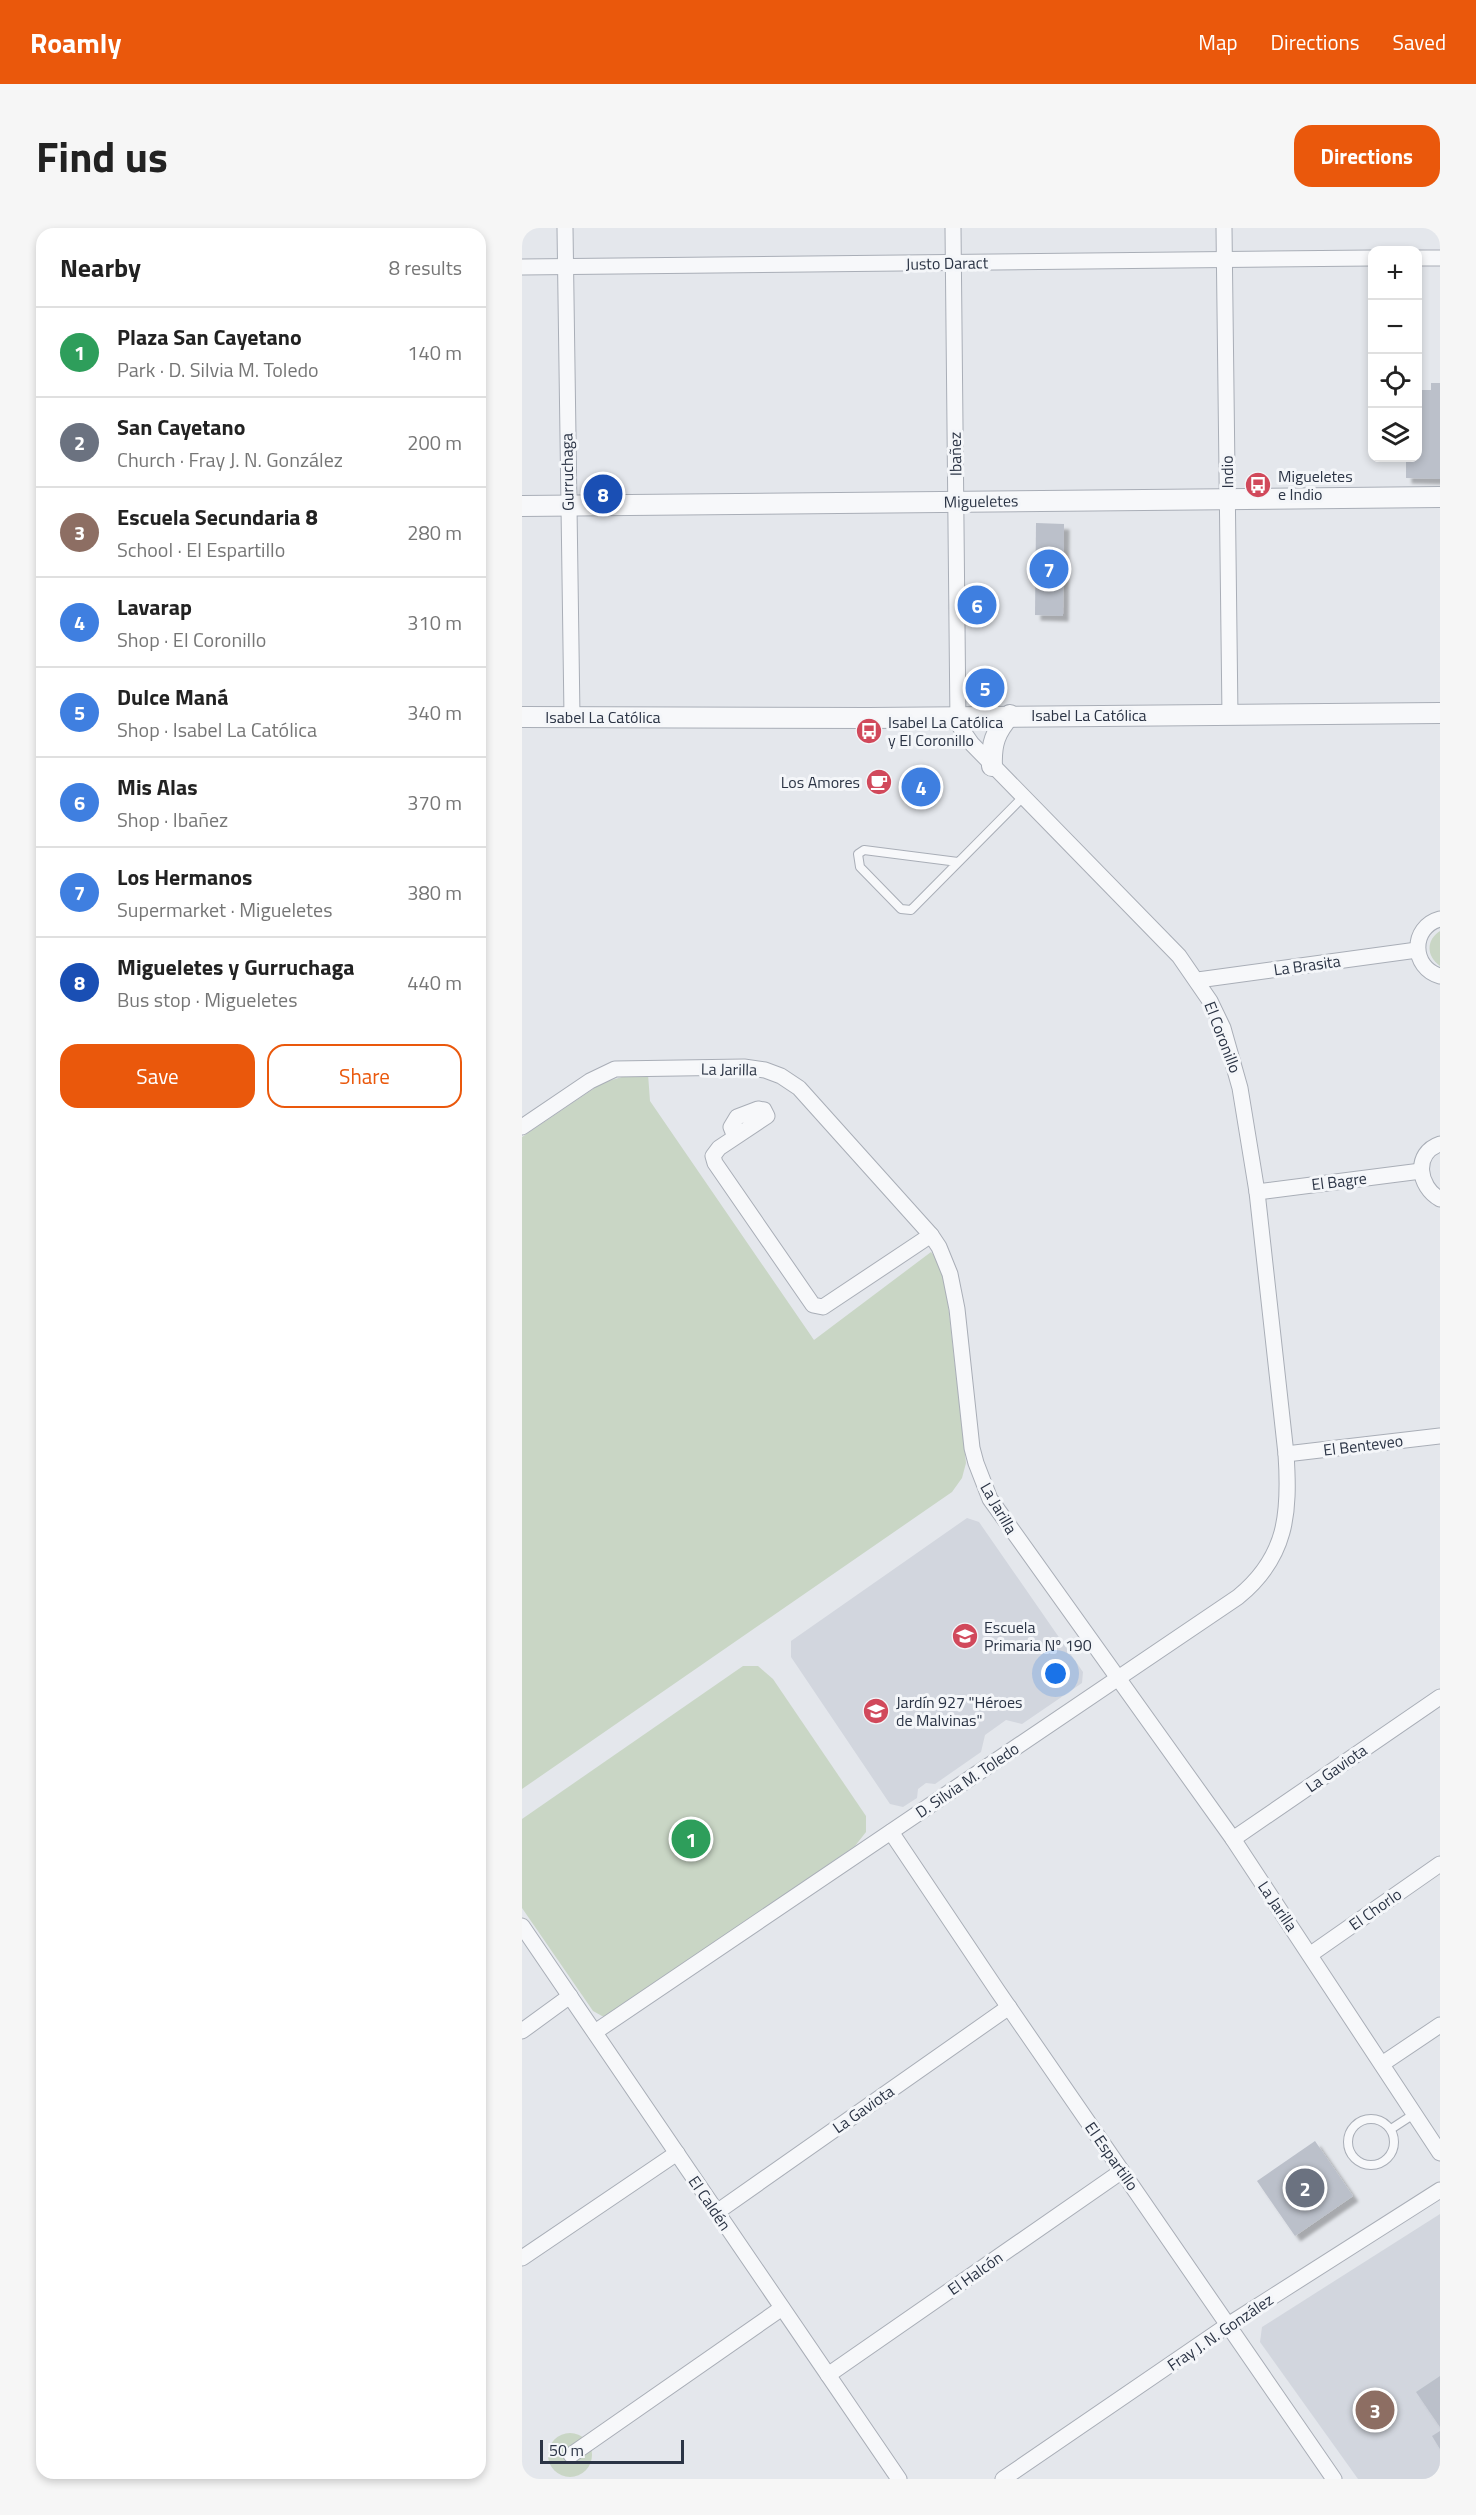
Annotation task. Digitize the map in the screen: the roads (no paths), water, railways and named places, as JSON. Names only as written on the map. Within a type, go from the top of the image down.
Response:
[{"type":"street","name":"Gurruchaga","points":[[565,228],[567,506],[572,716]]},
{"type":"street","name":"Ibañez","points":[[952,228],[957,715]]},
{"type":"street","name":"Indio","points":[[1224,228],[1230,716]]},
{"type":"street","name":"Justo Daract","points":[[522,267],[1368,258]]},
{"type":"street","points":[[1422,258],[1440,258]]},
{"type":"street","name":"Migueletes","points":[[522,506],[1440,497]]},
{"type":"street","name":"Isabel La Católica","points":[[522,717],[1230,716],[1440,712]]},
{"type":"street","name":"El Coronillo","points":[[957,715],[963,734],[992,766],[1179,956],[1198,980],[1223,1028],[1234,1062],[1257,1192],[1286,1454]]},
{"type":"street","points":[[992,766],[991,747],[997,729],[1010,715]]},
{"type":"street","points":[[1440,919],[1427,925],[1421,932],[1417,950],[1425,968],[1440,976]]},
{"type":"street","name":"La Brasita","points":[[1198,980],[1417,950]]},
{"type":"street","name":"La Jarilla","points":[[522,1127],[590,1081],[615,1069],[744,1067],[765,1070],[782,1076],[799,1088],[931,1235],[950,1274],[957,1309],[972,1448],[983,1483],[1002,1519],[1119,1677],[1233,1839],[1311,1954],[1440,2153]]},
{"type":"street","points":[[735,1137],[719,1148],[713,1156],[715,1163],[813,1305],[823,1306],[931,1235]]},
{"type":"street","points":[[1440,1143],[1427,1152],[1421,1171],[1426,1188],[1440,1198]]},
{"type":"street","name":"El Bagre","points":[[1257,1192],[1421,1171]]},
{"type":"street","name":"El Benteveo","points":[[1286,1454],[1440,1436]]},
{"type":"street","name":"D. Silvia M. Toledo","points":[[595,2032],[1254,1584],[1268,1567],[1278,1547],[1286,1517],[1288,1488],[1286,1454]]},
{"type":"street","name":"La Gaviota","points":[[1233,1839],[1440,1697]]},
{"type":"street","name":"El Espartillo","points":[[891,1832],[1334,2479]]},
{"type":"street","name":"El Chorlo","points":[[1311,1954],[1440,1864]]},
{"type":"street","name":"El Caldén","points":[[522,1926],[899,2479]]},
{"type":"street","points":[[522,2031],[570,1996]]},
{"type":"street","name":"La Gaviota","points":[[717,2212],[1009,2007]]},
{"type":"street","points":[[1382,2064],[1440,2025]]},
{"type":"street","points":[[522,2258],[677,2153]]},
{"type":"street","name":"El Halcón","points":[[828,2375],[1122,2171]]},
{"type":"street","name":"Fray J. N. González","points":[[1003,2479],[1228,2325],[1440,2190]]},
{"type":"street","points":[[571,2455],[782,2308]]},
{"type":"lane","points":[[958,862],[864,850],[858,854],[860,867],[901,909],[911,910],[1023,797]]},
{"type":"lane","points":[[1390,2129],[1414,2114]]},
{"type":"lane","points":[[1369,2119],[1378,2120],[1390,2129],[1394,2143],[1393,2150],[1384,2162],[1370,2166],[1356,2160],[1351,2155],[1347,2139],[1355,2125],[1369,2119]]},
{"type":"place","name":"Migueletes e Indio","points":[[1258,485]]},
{"type":"place","name":"Migueletes y Gurruchaga","points":[[603,494]]},
{"type":"place","name":"Los Hermanos","points":[[1049,569]]},
{"type":"place","name":"Mis Alas","points":[[977,605]]},
{"type":"place","name":"Dulce Maná","points":[[985,688]]},
{"type":"place","name":"Isabel La Católica y El Coronillo","points":[[869,731]]},
{"type":"place","name":"Los Amores","points":[[879,782]]},
{"type":"place","name":"Lavarap","points":[[921,787]]},
{"type":"place","name":"Escuela Primaria Nº 190","points":[[965,1636]]},
{"type":"place","name":"Jardín 927 \"Héroes de Malvinas\"","points":[[876,1711]]},
{"type":"place","name":"Plaza San Cayetano","points":[[691,1839]]},
{"type":"place","name":"San Cayetano","points":[[1305,2188]]},
{"type":"place","name":"Escuela Secundaria 8","points":[[1375,2410]]}]
